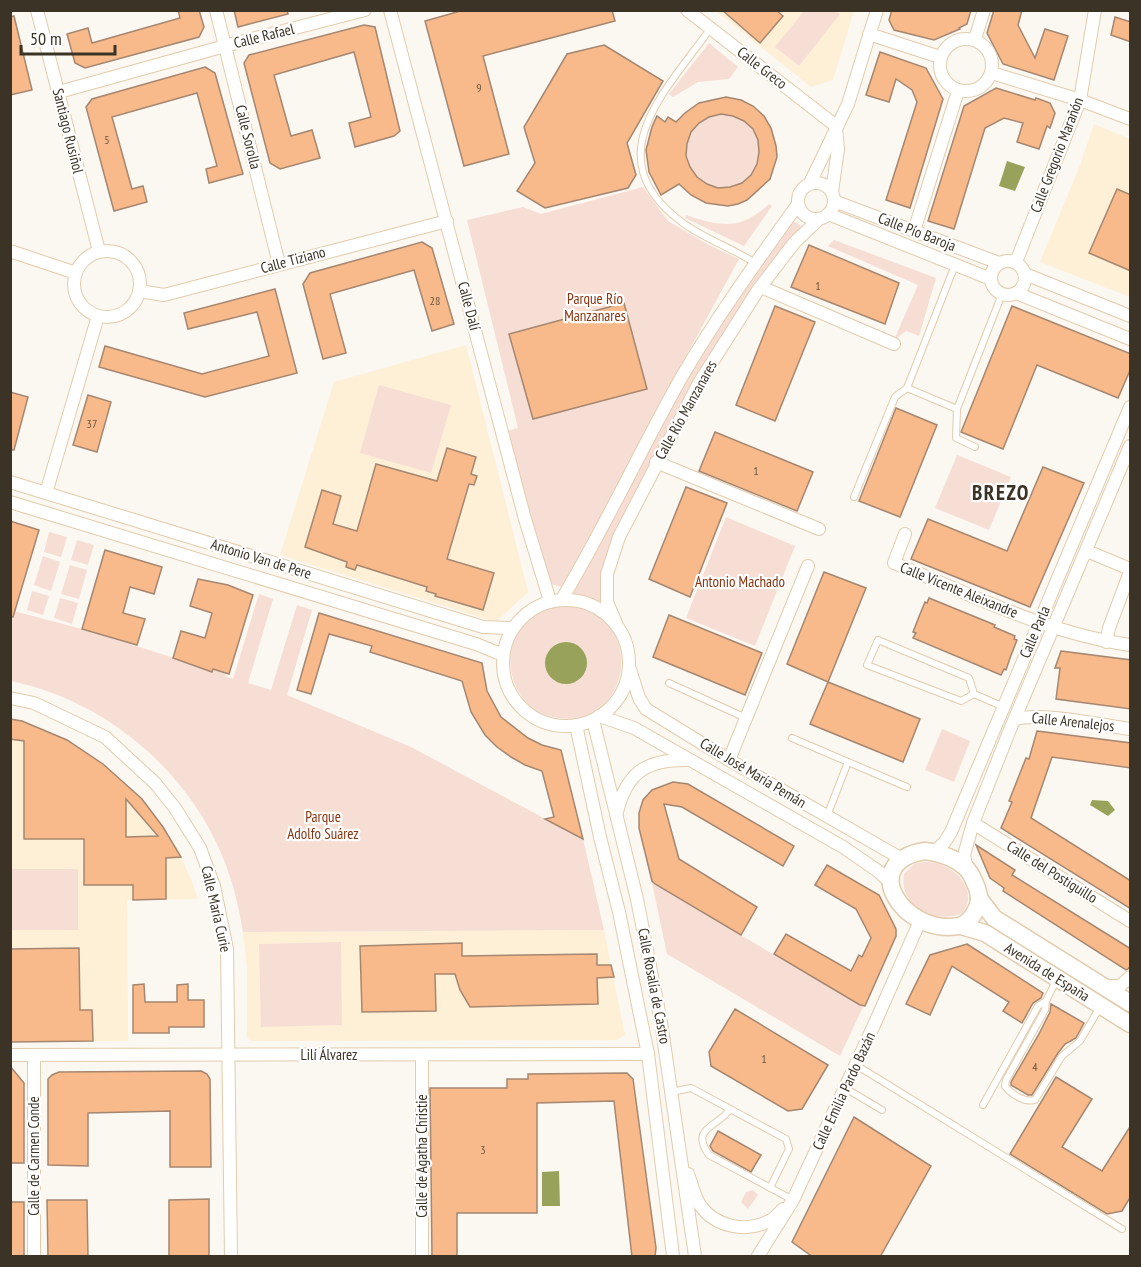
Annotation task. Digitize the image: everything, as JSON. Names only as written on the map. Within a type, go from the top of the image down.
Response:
[{"type":"street","name":"Santiago Rusiñol","points":[[37,10],[99,251]]},
{"type":"street","name":"Calle Sorolla","points":[[216,10],[279,264]]},
{"type":"street","name":"Calle Rafael","points":[[59,92],[365,10]]},
{"type":"street","name":"Calle Dalí","points":[[390,10],[531,541],[556,600]]},
{"type":"street","name":"Calle Greco","points":[[687,10],[836,126]]},
{"type":"street","points":[[836,126],[838,149],[833,196],[824,217],[810,218],[802,213],[798,204],[800,191],[810,183],[836,126],[848,104],[877,10]]},
{"type":"street","points":[[975,39],[984,10]]},
{"type":"street","name":"Calle Gregorio Marañón","points":[[1016,262],[1080,100],[1095,10]]},
{"type":"street","points":[[869,34],[940,57]]},
{"type":"street","points":[[966,37],[975,39],[985,45],[993,65],[992,73],[985,84],[966,92],[958,91],[946,84],[938,65],[940,57],[946,45],[966,37]]},
{"type":"street","points":[[992,73],[1080,100],[1131,119]]},
{"type":"street","points":[[914,231],[958,91]]},
{"type":"street","points":[[810,183],[823,183],[833,196]]},
{"type":"street","name":"Calle Pío Baroja","points":[[833,196],[914,231],[999,263]]},
{"type":"street","name":"Calle Río Manzanares","points":[[556,600],[602,528],[682,377],[755,263],[798,204]]},
{"type":"street","name":"Calle Río Manzanares","points":[[616,623],[607,602],[607,573],[619,537],[656,462],[699,383],[761,287],[794,243],[824,217]]},
{"type":"street","name":"Calle Pío Baroja","points":[[824,217],[991,279]]},
{"type":"street","name":"Calle Tiziano","points":[[139,291],[164,295],[447,221]]},
{"type":"street","points":[[10,251],[76,273]]},
{"type":"street","points":[[99,251],[120,253],[136,267],[140,278],[139,291],[131,307],[122,314],[111,317],[98,316],[81,305],[74,284],[81,263],[99,251]]},
{"type":"street","points":[[1016,262],[1025,274],[1024,285],[1016,293],[1002,294],[994,288],[991,279],[993,270],[999,263],[1016,262]]},
{"type":"street","points":[[1025,274],[1131,316]]},
{"type":"street","points":[[761,287],[894,344]]},
{"type":"street","points":[[1016,293],[1131,339]]},
{"type":"street","points":[[46,493],[98,316]]},
{"type":"street","name":"Calle Parla","points":[[934,852],[951,832],[1131,407]]},
{"type":"street","name":"Calle Parla","points":[[967,870],[964,855],[973,823],[1131,446]]},
{"type":"street","points":[[656,462],[819,529]]},
{"type":"street","name":"Antonio Van de Pere","points":[[10,482],[483,627],[513,628]]},
{"type":"street","name":"Antonio Van de Pere","points":[[10,502],[476,644],[503,655]]},
{"type":"street","name":"Calle Vicente Aleixandre","points":[[905,534],[894,563],[1038,622],[1106,642],[1131,645]]},
{"type":"street","points":[[1087,551],[1131,570],[1106,642]]},
{"type":"street","points":[[729,760],[808,566]]},
{"type":"street","points":[[556,600],[578,600],[593,605],[616,623],[624,638],[629,665],[625,685],[607,711],[596,718],[576,725],[558,726],[543,722],[521,707],[507,686],[503,655],[513,628],[525,615],[538,606],[556,600]]},
{"type":"street","name":"Calle José María Pemán","points":[[629,665],[639,698],[646,709],[729,760],[902,859]]},
{"type":"street","name":"Calle María Curie","points":[[10,698],[34,703],[105,737],[155,783],[175,808],[197,843],[214,886],[227,949],[231,1257]]},
{"type":"street","name":"Calle José María Pemán","points":[[596,718],[634,728],[843,847],[890,882]]},
{"type":"street","name":"Calle Rosalía de Castro","points":[[596,718],[662,1022],[695,1257]]},
{"type":"street","name":"Calle Arenalejos","points":[[1015,719],[1040,718],[1131,729]]},
{"type":"street","name":"Calle Rosalía de Castro","points":[[576,725],[619,912],[648,1054],[673,1257]]},
{"type":"street","points":[[616,816],[621,796],[628,783],[640,770],[668,760],[690,760]]},
{"type":"street","name":"Calle del Postiguillo","points":[[973,823],[1131,921]]},
{"type":"street","points":[[934,852],[945,855],[967,870],[975,884],[979,898],[973,916],[961,926],[939,927],[920,921],[903,909],[893,895],[890,882],[895,866],[912,853],[934,852]]},
{"type":"street","name":"Avenida de España","points":[[979,898],[994,918],[1131,1003]]},
{"type":"street","name":"Calle Emilia Pardo Bazán","points":[[760,1255],[793,1200],[920,921]]},
{"type":"street","name":"Avenida de España","points":[[961,926],[985,933],[1131,1024]]},
{"type":"street","points":[[1105,986],[1120,986],[1131,977]]},
{"type":"street","name":"Lilí Álvarez","points":[[10,1055],[648,1054]]},
{"type":"street","name":"Calle de Agatha Christie","points":[[422,1055],[422,1257]]},
{"type":"street","name":"Calle de Carmen Conde","points":[[34,1056],[34,1257]]},
{"type":"street","points":[[681,1157],[699,1204],[722,1224],[737,1227],[770,1221],[793,1200]]},
{"type":"lane","points":[[710,28],[667,86],[648,118],[640,155],[642,167],[657,198],[674,215],[692,230],[755,263]]},
{"type":"lane","points":[[854,497],[895,397],[907,388],[956,265]]},
{"type":"lane","points":[[975,447],[956,438],[957,409],[1002,294]]},
{"type":"lane","points":[[907,388],[957,409]]},
{"type":"lane","points":[[878,640],[969,678],[974,694],[961,701],[867,665],[878,640]]},
{"type":"lane","points":[[669,682],[746,718]]},
{"type":"lane","points":[[974,694],[1004,706]]},
{"type":"lane","points":[[792,738],[907,787]]},
{"type":"lane","points":[[827,816],[848,762]]},
{"type":"lane","points":[[1058,978],[1046,1001],[1045,1010],[1006,1080],[1005,1086],[1008,1090],[1030,1101],[1035,1100],[1062,1056],[1080,1041],[1101,1005]]},
{"type":"lane","points":[[983,1105],[1038,1006],[1046,1001]]},
{"type":"lane","points":[[856,1065],[1122,1229]]},
{"type":"lane","points":[[672,1092],[691,1088],[786,1139],[789,1149],[770,1188]]},
{"type":"lane","points":[[845,1088],[882,1110]]},
{"type":"lane","points":[[730,1109],[721,1120],[704,1130],[706,1151],[709,1155],[793,1200]]},
{"type":"shaded area","points":[[716,11],[854,11],[833,80],[811,87]]},
{"type":"shaded area","points":[[1094,124],[1130,139],[1130,297],[1040,262],[1079,168]]},
{"type":"shaded area","points":[[1007,161],[1025,167],[1015,191],[999,186]]},
{"type":"shaded area","points":[[466,345],[528,592],[496,622],[280,555],[334,382]]},
{"type":"shaded area","points":[[566,642],[574,643],[581,648],[586,655],[586,671],[581,678],[574,683],[566,684],[558,683],[551,678],[546,671],[545,663],[546,655],[551,648],[558,643]]},
{"type":"shaded area","points":[[10,718],[67,740],[103,764],[142,799],[163,827],[181,857],[192,882],[198,899],[127,900],[128,1041],[11,1042]]},
{"type":"shaded area","points":[[1092,800],[1108,801],[1115,810],[1108,816],[1090,805]]},
{"type":"shaded area","points":[[604,930],[625,1035],[617,1040],[252,1041],[247,1038],[247,967],[243,932]]},
{"type":"shaded area","points":[[559,1171],[560,1206],[542,1206],[542,1172]]},
{"type":"green space","points":[[804,11],[836,11],[840,14],[799,66],[775,47]]},
{"type":"green space","points":[[709,43],[738,67],[729,79],[698,82],[673,97],[669,94]]},
{"type":"green space","points":[[726,97],[756,110],[772,130],[776,154],[769,177],[754,195],[733,205],[707,203],[679,184],[661,196],[651,175],[647,156],[648,137],[656,115],[665,121],[668,117],[677,123],[698,104]]},
{"type":"green space","name":"Parque Río Manzanares","points":[[643,187],[668,221],[707,244],[739,259],[667,391],[565,588],[548,583],[504,432],[518,428],[467,220],[523,207],[541,214]]},
{"type":"green space","points":[[769,204],[772,206],[744,246],[685,218],[686,215],[710,222],[730,224],[749,218]]},
{"type":"green space","points":[[791,219],[802,227],[649,471],[605,560],[603,602],[570,594],[678,389]]},
{"type":"green space","points":[[834,240],[936,278],[919,336],[906,331],[894,340],[918,285],[828,246]]},
{"type":"green space","points":[[379,385],[451,405],[431,473],[360,453]]},
{"type":"green space","points":[[957,455],[1011,477],[989,530],[935,508]]},
{"type":"green space","name":"Antonio Machado","points":[[726,517],[795,546],[755,646],[686,618]]},
{"type":"green space","points":[[49,532],[67,537],[61,557],[44,552]]},
{"type":"green space","points":[[77,540],[94,545],[88,565],[71,560]]},
{"type":"green space","points":[[43,556],[60,562],[51,591],[34,585]]},
{"type":"green space","points":[[70,565],[87,570],[79,599],[61,594]]},
{"type":"green space","points":[[32,591],[49,596],[43,615],[27,610]]},
{"type":"green space","name":"Parque Adolfo Suárez","points":[[259,594],[273,599],[248,683],[271,690],[297,605],[312,610],[287,695],[411,747],[583,839],[604,930],[243,932],[234,889],[218,846],[199,812],[176,780],[148,752],[118,728],[84,707],[49,692],[11,681],[10,610],[82,629],[190,663],[190,665],[203,667],[212,672],[213,669],[233,679]]},
{"type":"green space","points":[[60,598],[78,603],[72,624],[54,618]]},
{"type":"green space","points":[[556,606],[574,606],[597,614],[613,630],[620,649],[621,670],[614,690],[602,707],[583,717],[558,718],[540,713],[526,702],[513,679],[511,654],[519,630],[539,612]],"holes":[[[558,642],[577,681],[563,684],[548,651]]]},
{"type":"green space","points":[[942,729],[970,741],[954,782],[925,770]]},
{"type":"green space","points":[[923,862],[943,866],[963,881],[968,901],[961,914],[940,916],[930,914],[920,910],[912,903],[904,885],[904,874],[914,864]]},
{"type":"green space","points":[[11,869],[78,869],[78,930],[11,930]]},
{"type":"green space","points":[[652,883],[863,1007],[840,1056],[667,954]]},
{"type":"green space","points":[[341,942],[342,1025],[261,1027],[259,944]]},
{"type":"green space","points":[[753,1190],[758,1195],[748,1209],[741,1202],[746,1192]]},
{"type":"building","points":[[178,10],[199,10],[204,27],[199,37],[85,68],[75,63],[67,34],[88,28],[92,43],[180,18]]},
{"type":"building","points":[[234,10],[287,10],[288,14],[238,27]]},
{"type":"building","points":[[464,10],[612,10],[615,21],[483,56],[509,154],[464,166],[425,21]]},
{"type":"building","points":[[722,10],[776,10],[783,16],[760,43]]},
{"type":"building","points":[[892,10],[971,10],[967,24],[934,40],[894,30],[889,20]]},
{"type":"building","points":[[994,10],[1022,10],[1018,25],[1035,58],[1045,29],[1068,36],[1054,80],[1003,64],[987,33]]},
{"type":"building","points":[[14,16],[32,90],[10,95],[10,17]]},
{"type":"building","points":[[1115,17],[1131,22],[1131,42],[1111,35]]},
{"type":"building","points":[[364,25],[375,27],[400,131],[394,136],[355,147],[349,123],[371,117],[354,52],[274,75],[291,136],[312,130],[320,158],[280,169],[270,163],[244,63],[249,55]]},
{"type":"building","points":[[604,45],[663,81],[627,143],[636,175],[628,188],[545,208],[517,191],[535,163],[524,127],[567,54]]},
{"type":"building","points":[[880,52],[926,68],[943,99],[910,208],[886,200],[917,102],[912,90],[896,79],[889,102],[866,95]]},
{"type":"building","points":[[205,67],[215,73],[243,174],[209,183],[206,169],[217,166],[197,93],[112,117],[132,189],[143,186],[147,202],[114,211],[86,107],[92,99]]},
{"type":"building","points":[[996,88],[1050,103],[1055,113],[1050,128],[1047,126],[1039,149],[1017,142],[1023,123],[1004,118],[985,128],[954,229],[928,221],[964,106]]},
{"type":"building","points":[[726,97],[741,100],[753,106],[764,116],[771,128],[777,157],[770,179],[747,200],[738,204],[728,206],[706,203],[691,195],[679,184],[661,195],[649,172],[646,150],[657,116],[665,122],[668,117],[676,122],[699,103]],"holes":[[[721,114],[744,121],[753,129],[758,140],[757,164],[751,175],[742,183],[718,188],[697,177],[686,156],[687,144],[691,132],[699,123]]]},
{"type":"building","points":[[1117,189],[1131,195],[1131,271],[1089,253]]},
{"type":"building","points":[[422,242],[432,248],[454,324],[432,331],[414,270],[330,294],[346,353],[323,359],[303,284],[310,273]]},
{"type":"building","points":[[809,245],[899,283],[885,324],[791,287]]},
{"type":"building","points":[[275,289],[297,373],[205,397],[99,367],[105,346],[202,374],[269,356],[257,312],[188,329],[184,313]]},
{"type":"building","points":[[624,303],[647,389],[533,419],[509,334]]},
{"type":"building","points":[[775,306],[815,322],[775,421],[736,405]]},
{"type":"building","points":[[1012,306],[1131,354],[1131,368],[1118,398],[1037,365],[1003,449],[961,432]]},
{"type":"building","points":[[10,392],[28,397],[14,450],[10,450]]},
{"type":"building","points":[[88,395],[111,402],[97,452],[73,445]]},
{"type":"building","points":[[896,408],[937,425],[900,517],[859,501]]},
{"type":"building","points":[[715,432],[813,472],[797,511],[699,471]]},
{"type":"building","points":[[447,448],[476,457],[471,474],[477,476],[474,485],[469,484],[447,559],[494,573],[483,610],[435,596],[436,594],[426,591],[427,587],[357,565],[355,570],[346,567],[347,562],[305,547],[322,490],[341,496],[333,524],[357,531],[376,464],[437,481]]},
{"type":"building","points":[[1043,467],[1084,483],[1030,607],[911,559],[928,519],[1007,551]]},
{"type":"building","points":[[686,487],[727,503],[690,597],[649,579]]},
{"type":"building","points":[[10,521],[39,530],[13,617],[10,617]]},
{"type":"building","points":[[105,550],[162,567],[154,594],[130,587],[123,613],[145,619],[137,645],[82,629]]},
{"type":"building","points":[[824,572],[866,588],[828,682],[787,664]]},
{"type":"building","points":[[198,579],[228,585],[253,595],[229,674],[213,669],[212,672],[173,658],[181,631],[205,638],[212,613],[190,606]]},
{"type":"building","points":[[929,598],[995,625],[994,627],[1015,636],[1014,639],[1017,640],[1006,670],[1004,669],[1001,675],[913,638],[920,614]]},
{"type":"building","points":[[319,613],[482,663],[487,691],[501,717],[528,738],[561,750],[583,839],[545,819],[554,817],[542,771],[511,757],[485,735],[471,712],[462,681],[370,652],[372,646],[329,634],[311,694],[297,690]]},
{"type":"building","points":[[669,615],[762,653],[745,695],[653,657]]},
{"type":"building","points":[[1061,651],[1131,660],[1131,709],[1056,699],[1060,668],[1055,668]]},
{"type":"building","points":[[828,682],[920,719],[903,762],[810,724]]},
{"type":"building","points":[[10,719],[22,721],[67,740],[103,764],[142,799],[163,827],[181,857],[166,858],[166,899],[133,900],[133,885],[84,885],[84,839],[24,839],[24,741],[10,739]],"holes":[[[126,799],[158,836],[126,837]]]},
{"type":"building","points":[[1037,731],[1131,743],[1131,768],[1052,757],[1031,818],[1131,881],[1131,909],[1001,828],[1026,758],[1029,759]]},
{"type":"building","points":[[673,782],[688,784],[794,846],[783,866],[682,807],[664,804],[679,859],[757,907],[741,935],[652,881],[639,828],[639,813],[643,800],[652,790]]},
{"type":"building","points":[[976,845],[1015,870],[1012,875],[1131,949],[1131,965],[1128,969],[1126,970],[1003,891],[1004,888],[990,878]]},
{"type":"building","points":[[827,865],[879,895],[896,929],[896,936],[865,1006],[774,954],[786,934],[851,971],[859,955],[862,957],[871,938],[856,909],[815,885]]},
{"type":"building","points":[[462,943],[462,956],[597,954],[597,965],[611,965],[614,977],[597,978],[598,1004],[470,1007],[460,990],[455,974],[435,974],[436,1011],[362,1012],[360,946]]},
{"type":"building","points":[[967,944],[1043,993],[1041,998],[1033,1003],[1022,1023],[1003,1011],[1009,1002],[952,966],[930,1015],[906,1004],[930,955]]},
{"type":"building","points":[[79,948],[80,1010],[92,1010],[93,1041],[10,1042],[10,949]]},
{"type":"building","points":[[144,984],[145,1002],[177,1002],[177,985],[188,984],[188,1000],[204,1000],[204,1027],[169,1027],[169,1033],[133,1033],[133,985]]},
{"type":"building","points":[[1051,1004],[1084,1023],[1076,1038],[1065,1044],[1058,1053],[1032,1095],[1028,1095],[1011,1085],[1011,1082],[1039,1034],[1050,1012]]},
{"type":"building","points":[[735,1009],[828,1065],[802,1109],[788,1111],[711,1066],[709,1052]]},
{"type":"building","points":[[10,1066],[24,1083],[24,1163],[10,1163]]},
{"type":"building","points":[[201,1071],[210,1079],[211,1167],[170,1167],[170,1111],[88,1113],[88,1166],[48,1165],[48,1079],[52,1075],[59,1072]]},
{"type":"building","points":[[627,1073],[633,1079],[656,1248],[655,1257],[632,1257],[614,1101],[537,1103],[537,1213],[457,1213],[457,1257],[432,1257],[430,1088],[507,1088],[507,1079],[528,1079],[528,1074]]},
{"type":"building","points":[[1056,1077],[1092,1099],[1062,1147],[1102,1171],[1131,1125],[1131,1196],[1122,1211],[1107,1214],[1010,1154]]},
{"type":"building","points":[[854,1117],[931,1166],[880,1257],[813,1257],[792,1242]]},
{"type":"building","points":[[718,1131],[761,1155],[751,1172],[713,1151],[710,1146]]},
{"type":"building","points":[[209,1199],[209,1257],[169,1257],[169,1200]]},
{"type":"building","points":[[47,1200],[87,1200],[88,1257],[48,1257]]},
{"type":"building","points":[[10,1202],[24,1202],[24,1257],[10,1257]]},
{"type":"district","name":"BREZO","points":[[1001,493]]}]
